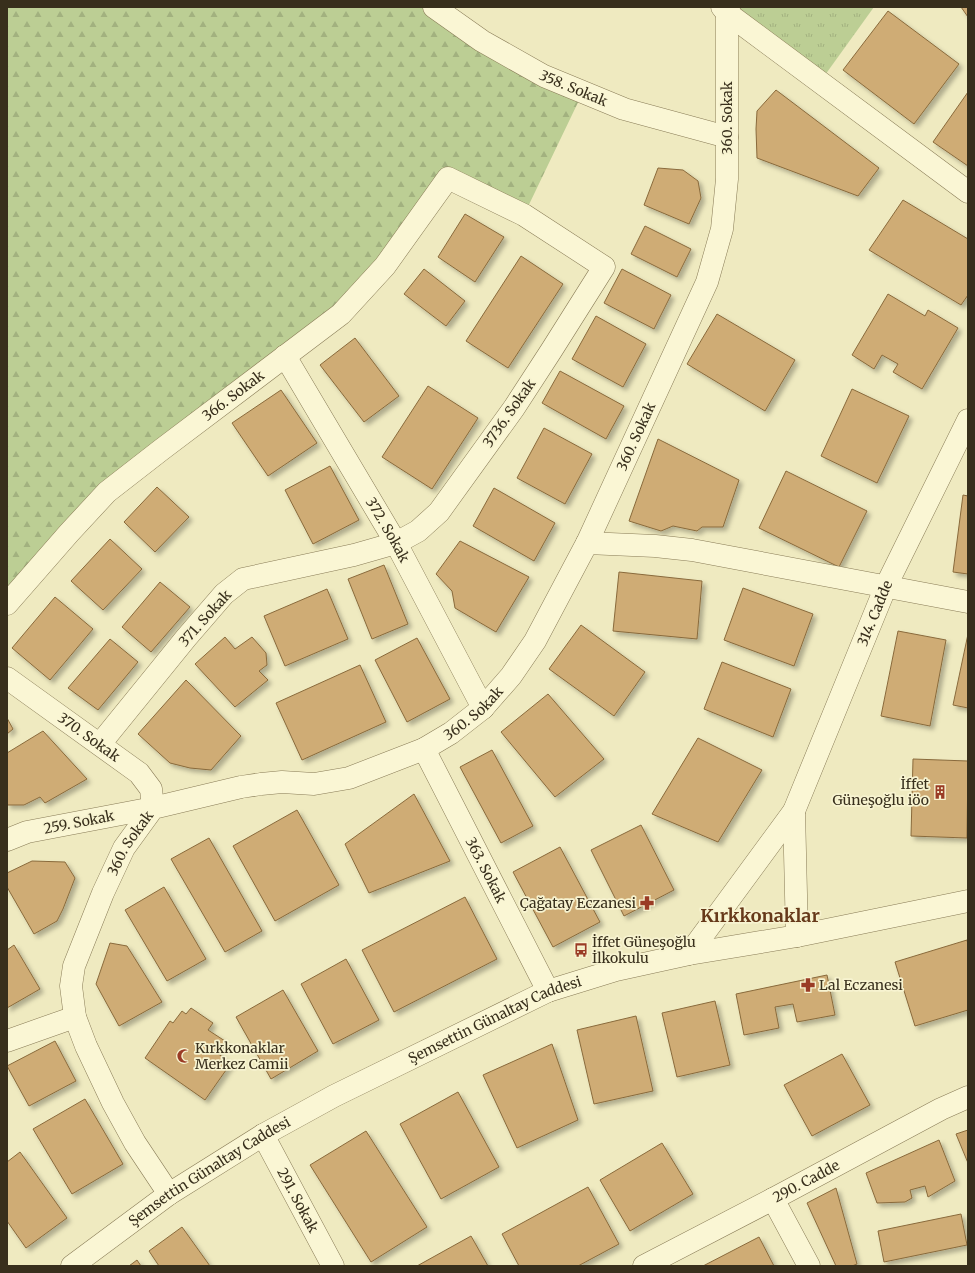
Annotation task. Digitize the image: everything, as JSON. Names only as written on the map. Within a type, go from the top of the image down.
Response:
[{"type":"street","name":"358. Sokak","points":[[434,7],[482,41],[544,76],[624,109],[727,137]]},
{"type":"street","name":"360. Sokak","points":[[169,1194],[135,1143],[113,1103],[86,1046],[75,1017],[72,986],[74,966],[103,893],[124,848],[153,808],[241,787],[261,784],[282,782],[314,784],[332,782],[349,778],[424,749],[451,733],[483,708],[511,676],[535,641],[587,543],[707,282],[722,229],[727,179],[726,9]]},
{"type":"street","points":[[726,9],[968,192]]},
{"type":"street","name":"3736. Sokak","points":[[396,543],[418,531],[439,512],[514,408],[604,267],[524,215],[448,178]]},
{"type":"street","name":"366. Sokak","points":[[7,604],[107,492],[341,314],[385,266],[448,178]]},
{"type":"street","name":"372. Sokak","points":[[284,356],[396,543],[483,708]]},
{"type":"street","name":"314. Cadde","points":[[794,811],[886,586],[965,432]]},
{"type":"street","name":"371. Sokak","points":[[100,744],[186,638],[224,594],[244,579],[396,543]]},
{"type":"street","points":[[587,543],[655,546],[692,550],[968,602]]},
{"type":"street","name":"370. Sokak","points":[[7,678],[139,773],[151,789],[153,808]]},
{"type":"street","name":"363. Sokak","points":[[424,749],[548,991]]},
{"type":"street","name":"259. Sokak","points":[[7,840],[27,832],[153,808]]},
{"type":"street","points":[[794,811],[797,936]]},
{"type":"street","points":[[689,954],[794,811]]},
{"type":"street","name":"Şemsettin Günaltay Caddesi","points":[[72,1266],[169,1194],[263,1135],[341,1093],[548,991],[616,970],[689,954],[797,936],[968,901]]},
{"type":"street","points":[[7,1041],[75,1017]]},
{"type":"street","name":"290. Cadde","points":[[644,1266],[773,1199],[940,1109],[968,1097]]},
{"type":"street","name":"291. Sokak","points":[[263,1135],[333,1266]]},
{"type":"street","points":[[773,1199],[809,1266]]},
{"type":"green space","points":[[7,7],[434,7],[583,92],[524,215],[448,178],[385,266],[161,450],[7,604]]},
{"type":"green space","points":[[729,7],[874,7],[820,82]]},
{"type":"building","points":[[961,7],[968,7],[968,17]]},
{"type":"building","points":[[888,11],[959,64],[914,124],[843,70]]},
{"type":"building","points":[[776,90],[879,168],[858,196],[757,158],[757,111]]},
{"type":"building","points":[[968,92],[968,166],[933,142]]},
{"type":"building","points":[[658,168],[683,170],[698,181],[701,198],[689,224],[644,205]]},
{"type":"building","points":[[903,200],[968,239],[968,295],[961,305],[869,250]]},
{"type":"building","points":[[465,214],[504,237],[475,282],[438,257]]},
{"type":"building","points":[[645,226],[691,249],[677,277],[631,254]]},
{"type":"building","points":[[521,256],[563,284],[508,368],[466,341]]},
{"type":"building","points":[[424,269],[465,301],[446,326],[404,294]]},
{"type":"building","points":[[622,269],[671,295],[654,329],[604,303]]},
{"type":"building","points":[[888,294],[925,316],[928,310],[958,328],[922,389],[893,372],[898,364],[882,355],[874,369],[852,355]]},
{"type":"building","points":[[717,314],[795,360],[765,411],[687,364]]},
{"type":"building","points":[[596,316],[646,344],[623,387],[572,359]]},
{"type":"building","points":[[355,338],[399,396],[364,422],[320,365]]},
{"type":"building","points":[[560,371],[624,406],[606,439],[542,403]]},
{"type":"building","points":[[428,386],[478,418],[432,489],[382,457]]},
{"type":"building","points":[[852,389],[909,416],[877,483],[821,456]]},
{"type":"building","points":[[281,390],[317,443],[268,476],[232,423]]},
{"type":"building","points":[[544,428],[592,454],[565,504],[517,478]]},
{"type":"building","points":[[658,439],[739,480],[723,527],[702,527],[697,531],[673,526],[661,531],[629,521]]},
{"type":"building","points":[[330,466],[359,520],[313,544],[285,490]]},
{"type":"building","points":[[786,471],[867,511],[839,567],[759,528]]},
{"type":"building","points":[[157,487],[189,517],[155,552],[124,522]]},
{"type":"building","points":[[494,488],[555,523],[534,561],[473,526]]},
{"type":"building","points":[[963,495],[968,496],[968,574],[953,572]]},
{"type":"building","points":[[110,539],[142,569],[103,610],[71,581]]},
{"type":"building","points":[[460,541],[529,577],[496,632],[455,608],[452,591],[436,574]]},
{"type":"building","points":[[384,565],[408,624],[372,639],[348,579]]},
{"type":"building","points":[[619,572],[702,581],[697,639],[613,631]]},
{"type":"building","points":[[160,582],[190,607],[151,652],[122,627]]},
{"type":"building","points":[[743,588],[813,614],[794,666],[724,640]]},
{"type":"building","points":[[327,589],[348,639],[285,666],[264,616]]},
{"type":"building","points":[[55,597],[93,629],[50,680],[12,648]]},
{"type":"building","points":[[581,625],[645,672],[614,716],[549,669]]},
{"type":"building","points":[[898,631],[946,640],[930,726],[881,716]]},
{"type":"building","points":[[968,634],[968,708],[953,705]]},
{"type":"building","points":[[225,637],[235,649],[252,637],[266,653],[267,665],[259,671],[268,680],[235,707],[195,664]]},
{"type":"building","points":[[417,638],[450,699],[407,722],[375,660]]},
{"type":"building","points":[[110,639],[138,662],[98,710],[68,688]]},
{"type":"building","points":[[722,662],[791,689],[773,737],[704,709]]},
{"type":"building","points":[[360,665],[386,722],[302,760],[276,703]]},
{"type":"building","points":[[186,680],[241,736],[211,770],[190,768],[170,763],[138,734]]},
{"type":"building","points":[[548,694],[604,759],[555,797],[501,732]]},
{"type":"building","points":[[7,718],[13,729],[7,734]]},
{"type":"building","points":[[43,731],[87,779],[45,803],[40,797],[24,805],[7,805],[7,753]]},
{"type":"building","points":[[698,738],[762,770],[718,842],[652,814]]},
{"type":"building","points":[[492,750],[533,826],[501,843],[460,767]]},
{"type":"building","name":"İffet Güneşoğlu iöo","points":[[913,759],[968,761],[967,838],[911,836]]},
{"type":"building","points":[[414,794],[450,861],[369,893],[345,844]]},
{"type":"building","points":[[297,810],[339,885],[275,921],[233,846]]},
{"type":"building","points":[[641,825],[674,890],[624,916],[591,850]]},
{"type":"building","points":[[209,838],[262,931],[225,952],[171,859]]},
{"type":"building","points":[[560,847],[600,922],[553,947],[513,872]]},
{"type":"building","points":[[32,861],[65,862],[75,878],[57,921],[34,934],[7,887],[7,873]]},
{"type":"building","points":[[164,887],[206,959],[167,981],[125,910]]},
{"type":"building","points":[[465,897],[497,959],[394,1012],[362,950]]},
{"type":"building","points":[[967,940],[968,1010],[915,1026],[895,962]]},
{"type":"building","points":[[110,943],[127,946],[162,1002],[119,1026],[96,984]]},
{"type":"building","points":[[14,945],[40,989],[7,1008],[7,950]]},
{"type":"building","points":[[346,959],[379,1020],[333,1044],[301,984]]},
{"type":"building","points":[[827,975],[835,1015],[797,1022],[793,1004],[775,1007],[779,1028],[744,1035],[736,994]]},
{"type":"building","points":[[283,990],[318,1051],[271,1079],[236,1017]]},
{"type":"building","points":[[715,1001],[730,1065],[677,1077],[662,1013]]},
{"type":"building","name":"Kırkkonaklar Merkez Camii","points":[[191,1008],[213,1023],[208,1030],[225,1041],[217,1053],[231,1063],[205,1100],[145,1058],[170,1021],[173,1023],[182,1011],[186,1014]]},
{"type":"building","points":[[636,1016],[653,1091],[594,1104],[577,1030]]},
{"type":"building","points":[[55,1041],[76,1081],[29,1106],[7,1066]]},
{"type":"building","points":[[552,1044],[578,1120],[517,1148],[483,1075]]},
{"type":"building","points":[[842,1054],[870,1105],[812,1136],[784,1085]]},
{"type":"building","points":[[458,1092],[499,1167],[441,1199],[400,1124]]},
{"type":"building","points":[[85,1099],[123,1164],[72,1194],[33,1129]]},
{"type":"building","points":[[968,1130],[968,1163],[956,1134]]},
{"type":"building","points":[[366,1131],[427,1227],[371,1262],[310,1165]]},
{"type":"building","points":[[939,1140],[955,1181],[928,1197],[925,1186],[910,1190],[912,1198],[905,1202],[877,1203],[866,1173]]},
{"type":"building","points":[[662,1143],[693,1194],[630,1231],[600,1180]]},
{"type":"building","points":[[20,1152],[67,1218],[26,1248],[7,1221],[7,1162]]},
{"type":"building","points":[[588,1187],[619,1244],[578,1266],[519,1266],[502,1234]]},
{"type":"building","points":[[836,1188],[857,1264],[852,1266],[836,1266],[807,1203]]},
{"type":"building","points":[[961,1214],[967,1245],[884,1262],[878,1231]]},
{"type":"building","points":[[182,1227],[210,1266],[159,1266],[149,1251]]},
{"type":"building","points":[[471,1236],[488,1266],[417,1266]]},
{"type":"building","points":[[759,1237],[774,1266],[703,1266]]},
{"type":"building","points":[[137,1260],[141,1266],[129,1266]]},
{"type":"place","name":"İffet Güneşoğlu iöo","points":[[940,792]]},
{"type":"place","name":"Çağatay Eczanesi","points":[[647,903]]},
{"type":"place","name":"İffet Güneşoğlu İlkokulu","points":[[581,950]]},
{"type":"place","name":"Lal Eczanesi","points":[[808,985]]},
{"type":"place","name":"Kırkkonaklar Merkez Camii","points":[[184,1056]]},
{"type":"district","name":"Kırkkonaklar","points":[[760,916]]}]
